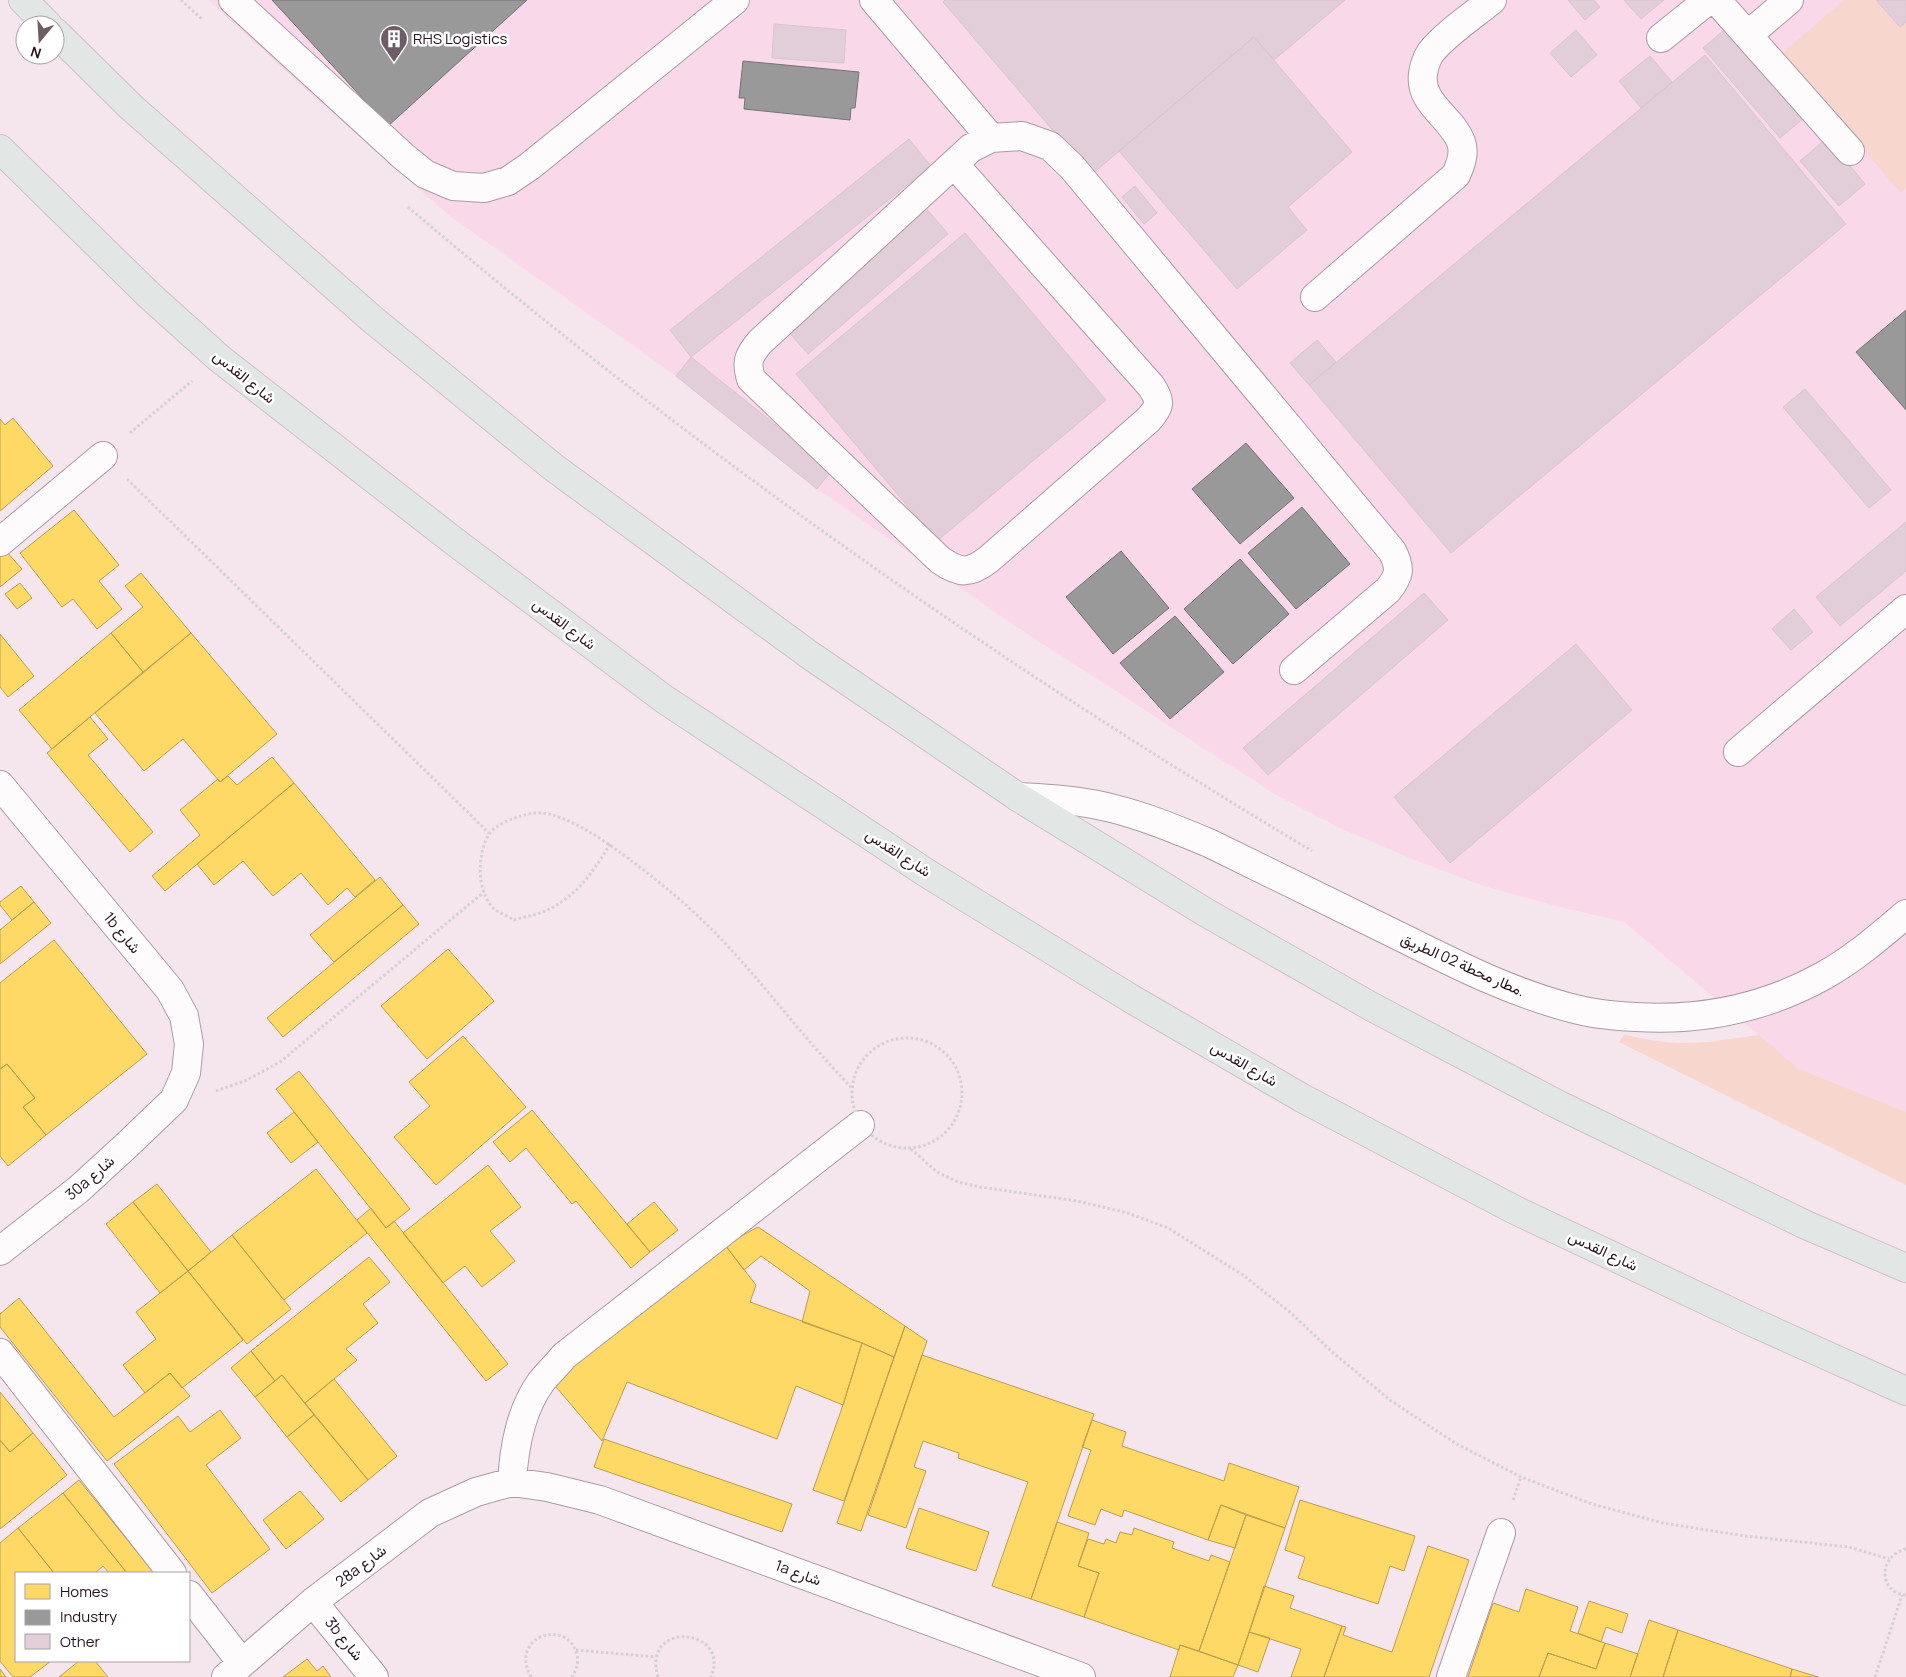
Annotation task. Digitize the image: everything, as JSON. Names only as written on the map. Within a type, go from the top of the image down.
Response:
[{"type":"main road","points":[[23,0],[38,15]]},
{"type":"main road","points":[[65,42],[132,107],[372,318],[553,467],[811,656],[1018,797],[1205,912],[1372,1007],[1583,1117],[1806,1225],[1906,1268]]},
{"type":"main road","name":"شارع القدس","points":[[0,149],[150,296],[220,359],[455,542],[664,699],[928,874],[1122,993],[1302,1098],[1515,1210],[1750,1321],[1906,1391]]},
{"type":"street","points":[[233,0],[425,174],[453,186],[484,188],[508,181],[530,166],[735,0]]},
{"type":"street","points":[[874,0],[991,138]]},
{"type":"street","points":[[1315,297],[1456,175],[1461,164],[1463,152],[1461,141],[1429,99],[1424,89],[1425,65],[1430,53],[1440,43],[1492,0]]},
{"type":"street","points":[[1748,34],[1789,0]]},
{"type":"street","points":[[1660,38],[1702,5],[1710,1],[1718,2],[1725,7],[1850,151]]},
{"type":"street","points":[[954,164],[1159,396],[1157,410],[1148,420],[989,559],[978,568],[965,571],[951,568],[940,560],[750,379],[747,366],[751,352],[760,342],[971,148],[991,138],[1022,136],[1050,146],[1072,168],[1392,551],[1399,564],[1397,579],[1388,590],[1294,670]]},
{"type":"street","points":[[0,542],[103,456]]},
{"type":"street","points":[[1738,752],[1906,609]]},
{"type":"street","name":"1b شارع","points":[[0,785],[170,990],[184,1016],[189,1044],[186,1073],[174,1100]]},
{"type":"street","name":"مطار محطة 02 الطريق.","points":[[1018,797],[1081,802],[1124,812],[1167,826],[1209,843],[1490,981],[1572,1009],[1615,1016],[1667,1019],[1702,1016],[1744,1008],[1786,994],[1824,975],[1861,952],[1906,914]]},
{"type":"street","name":"30a شارع","points":[[0,1251],[79,1189],[174,1100]]},
{"type":"street","points":[[512,1482],[514,1453],[523,1417],[540,1384],[564,1356],[860,1124]]},
{"type":"street","points":[[0,1353],[171,1572]]},
{"type":"street","name":"28a شارع","points":[[234,1670],[313,1602],[430,1513],[476,1492],[512,1482]]},
{"type":"street","name":"1a شارع","points":[[512,1482],[547,1487],[600,1500],[1065,1674]]},
{"type":"street","points":[[1451,1677],[1501,1533]]},
{"type":"street","points":[[190,1597],[234,1670]]},
{"type":"street","name":"3b شارع","points":[[313,1602],[374,1677]]},
{"type":"path","points":[[220,359],[103,456],[489,832]]},
{"type":"path","points":[[610,844],[594,872],[570,896],[542,912],[514,920],[494,909],[484,892],[479,862],[489,832],[511,818],[538,813],[561,818],[588,830],[610,844],[671,891],[733,951],[776,1000],[821,1057],[851,1087]]},
{"type":"path","points":[[174,1100],[211,1093],[247,1080],[280,1062],[484,892]]},
{"type":"path","points":[[903,1038],[922,1040],[940,1048],[954,1062],[961,1080],[962,1100],[957,1118],[946,1133],[938,1139],[930,1144],[911,1149],[891,1147],[874,1138],[860,1124],[852,1106],[851,1087],[856,1069],[868,1053],[884,1042],[903,1038]]},
{"type":"path","points":[[911,1149],[937,1172],[958,1182],[1076,1201],[1128,1213],[1168,1228],[1244,1275],[1291,1313],[1331,1351],[1390,1400],[1455,1443],[1521,1477],[1592,1504],[1663,1522],[1745,1536],[1849,1547],[1889,1559]]},
{"type":"path","points":[[1875,1677],[1904,1595],[1892,1589],[1886,1580],[1885,1569],[1889,1559],[1896,1551],[1906,1549]]},
{"type":"path","points":[[531,1677],[526,1667],[526,1655],[529,1645],[538,1638],[548,1634],[560,1635],[569,1641],[576,1650],[578,1660],[576,1671],[572,1677]]},
{"type":"path","points":[[658,1677],[655,1667],[656,1657],[661,1647],[670,1640],[681,1636],[692,1637],[702,1642],[710,1650],[713,1661],[711,1677]]},
{"type":"path","points":[[576,1650],[656,1657]]},
{"type":"shaded area","points":[[208,0],[1906,0],[1906,1112],[1799,1069],[1624,922],[1552,905],[1481,885],[1412,859],[1342,829],[1276,795],[1026,633],[817,489],[676,376],[451,217],[313,96]]},
{"type":"shaded area","points":[[1844,0],[1876,0],[1899,27],[1906,22],[1906,188],[1901,193],[1780,55]]},
{"type":"shaded area","points":[[1624,1035],[1667,1042],[1691,1043],[1759,1035],[1799,1069],[1906,1112],[1906,1185],[1619,1042]]},
{"type":"building: Homes","points":[[13,418],[53,466],[0,511],[0,419],[5,425]]},
{"type":"building: Homes","points":[[74,510],[119,565],[99,581],[122,609],[97,629],[73,599],[62,607],[20,553]]},
{"type":"building: Homes","points":[[5,550],[22,569],[0,587],[0,554]]},
{"type":"building: Homes","points":[[141,573],[191,633],[143,672],[111,633],[143,607],[125,586]]},
{"type":"building: Homes","points":[[20,583],[32,598],[17,609],[5,594]]},
{"type":"building: Homes","points":[[111,633],[143,672],[52,749],[19,710]]},
{"type":"building: Homes","points":[[191,633],[277,734],[220,782],[183,739],[144,771],[95,713]]},
{"type":"building: Homes","points":[[0,634],[34,676],[8,697],[0,687]]},
{"type":"building: Homes","points":[[90,717],[108,739],[88,755],[153,832],[130,852],[47,753]]},
{"type":"building: Homes","points":[[272,757],[294,783],[165,891],[152,876],[200,835],[180,810],[218,779],[220,782],[228,776],[237,785]]},
{"type":"building: Homes","points":[[294,783],[375,880],[355,897],[347,888],[328,905],[301,873],[273,896],[243,861],[214,885],[197,864]]},
{"type":"building: Homes","points":[[380,877],[403,905],[334,962],[310,935]]},
{"type":"building: Homes","points":[[21,886],[34,902],[12,920],[0,905],[0,902]]},
{"type":"building: Homes","points":[[34,902],[51,923],[0,964],[0,930]]},
{"type":"building: Homes","points":[[403,905],[419,924],[283,1037],[267,1018]]},
{"type":"building: Homes","points":[[54,940],[147,1054],[46,1135],[23,1107],[35,1098],[7,1064],[0,1069],[0,983]]},
{"type":"building: Homes","points":[[448,949],[494,1001],[427,1059],[381,1006]]},
{"type":"building: Homes","points":[[463,1036],[526,1107],[436,1185],[394,1137],[430,1106],[409,1082]]},
{"type":"building: Homes","points":[[7,1064],[35,1098],[23,1107],[46,1135],[8,1166],[0,1156],[0,1069]]},
{"type":"building: Homes","points":[[299,1071],[410,1209],[386,1228],[276,1089]]},
{"type":"building: Homes","points":[[532,1110],[650,1252],[631,1268],[576,1201],[572,1204],[526,1148],[510,1162],[493,1142]]},
{"type":"building: Homes","points":[[294,1112],[318,1142],[291,1163],[267,1133]]},
{"type":"building: Homes","points":[[488,1165],[521,1207],[490,1231],[515,1261],[482,1287],[465,1266],[443,1283],[403,1233]]},
{"type":"building: Homes","points":[[316,1169],[367,1233],[284,1300],[232,1235]]},
{"type":"building: Homes","points":[[157,1184],[211,1252],[188,1271],[133,1202]]},
{"type":"building: Homes","points":[[133,1202],[188,1271],[160,1293],[106,1224]]},
{"type":"building: Homes","points":[[654,1202],[678,1230],[650,1252],[627,1224]]},
{"type":"building: Homes","points":[[371,1208],[386,1228],[394,1221],[508,1364],[486,1381],[357,1220]]},
{"type":"building: Homes","points":[[758,1227],[905,1326],[894,1357],[862,1343],[802,1322],[810,1291],[761,1256],[744,1270],[725,1245]]},
{"type":"building: Homes","points":[[232,1235],[291,1309],[247,1344],[188,1271]]},
{"type":"building: Homes","points":[[725,1245],[756,1285],[750,1302],[862,1343],[843,1405],[796,1386],[777,1439],[627,1382],[602,1441],[551,1381]]},
{"type":"building: Homes","points":[[369,1257],[390,1282],[363,1304],[378,1323],[346,1349],[357,1360],[305,1403],[282,1375],[275,1381],[251,1351]]},
{"type":"building: Homes","points":[[188,1271],[243,1340],[182,1388],[170,1373],[145,1393],[123,1365],[156,1339],[136,1312]]},
{"type":"building: Homes","points":[[19,1298],[114,1417],[170,1373],[190,1396],[107,1461],[0,1327],[0,1314]]},
{"type":"building: Homes","points":[[905,1326],[927,1341],[861,1531],[837,1523]]},
{"type":"building: Homes","points":[[862,1343],[894,1357],[844,1501],[813,1490],[843,1405]]},
{"type":"building: Homes","points":[[251,1351],[275,1381],[255,1397],[231,1368]]},
{"type":"building: Homes","points":[[922,1355],[1094,1414],[1031,1599],[992,1586],[1028,1482],[958,1458],[959,1453],[923,1441],[914,1467],[926,1471],[906,1528],[868,1515]]},
{"type":"building: Homes","points":[[282,1375],[314,1415],[287,1437],[255,1397]]},
{"type":"building: Homes","points":[[334,1379],[397,1456],[368,1480],[305,1403]]},
{"type":"building: Homes","points":[[0,1392],[33,1433],[10,1452],[0,1440]]},
{"type":"building: Homes","points":[[220,1410],[241,1438],[206,1465],[270,1549],[212,1593],[114,1464],[178,1416],[190,1432]]},
{"type":"building: Homes","points":[[314,1415],[368,1480],[341,1502],[287,1437]]},
{"type":"building: Homes","points":[[1092,1420],[1126,1432],[1122,1446],[1224,1481],[1229,1463],[1299,1487],[1285,1528],[1221,1505],[1208,1540],[1124,1510],[1122,1517],[1101,1509],[1095,1525],[1068,1516],[1091,1450],[1082,1447]]},
{"type":"building: Homes","points":[[33,1433],[67,1475],[0,1529],[0,1440],[10,1452]]},
{"type":"building: Homes","points":[[604,1439],[792,1504],[782,1532],[594,1467]]},
{"type":"building: Homes","points":[[79,1480],[153,1572],[126,1572],[63,1493]]},
{"type":"building: Homes","points":[[300,1491],[324,1519],[286,1549],[263,1520]]},
{"type":"building: Homes","points":[[63,1493],[126,1572],[108,1572],[103,1566],[96,1572],[53,1572],[18,1528]]},
{"type":"building: Homes","points":[[1300,1500],[1415,1536],[1404,1571],[1390,1566],[1378,1604],[1298,1578],[1305,1557],[1285,1550]]},
{"type":"building: Homes","points":[[1221,1505],[1246,1515],[1235,1548],[1208,1540]]},
{"type":"building: Homes","points":[[919,1508],[989,1532],[976,1571],[906,1548]]},
{"type":"building: Homes","points":[[1246,1515],[1285,1528],[1238,1665],[1199,1651]]},
{"type":"building: Homes","points":[[1057,1522],[1089,1533],[1078,1566],[1099,1573],[1084,1617],[1031,1599]]},
{"type":"building: Homes","points":[[18,1528],[53,1572],[15,1572],[15,1662],[50,1662],[30,1677],[13,1677],[0,1661],[0,1543]]},
{"type":"building: Homes","points":[[1134,1528],[1174,1542],[1172,1548],[1209,1561],[1211,1555],[1230,1562],[1199,1651],[1180,1645],[1179,1650],[1084,1617],[1099,1573],[1078,1566],[1088,1539],[1104,1544],[1106,1539],[1116,1543],[1120,1532],[1132,1535]]},
{"type":"building: Homes","points":[[1428,1546],[1469,1560],[1429,1677],[1324,1677],[1342,1626],[1346,1627],[1343,1635],[1392,1652]]},
{"type":"building: Homes","points":[[1264,1586],[1294,1596],[1290,1608],[1342,1626],[1324,1677],[1291,1677],[1301,1649],[1249,1632]]},
{"type":"building: Homes","points":[[1526,1589],[1578,1607],[1570,1631],[1605,1643],[1596,1669],[1548,1653],[1539,1677],[1468,1677],[1493,1603],[1519,1612]]},
{"type":"building: Homes","points":[[1589,1601],[1628,1614],[1622,1633],[1606,1627],[1601,1642],[1578,1633]]},
{"type":"building: Homes","points":[[1649,1620],[1678,1630],[1663,1677],[1630,1677]]},
{"type":"building: Homes","points":[[1678,1630],[1792,1669],[1790,1677],[1663,1677]]},
{"type":"building: Homes","points":[[1249,1632],[1270,1638],[1258,1672],[1238,1665]]},
{"type":"building: Homes","points":[[1605,1643],[1638,1654],[1630,1677],[1539,1677],[1548,1653],[1596,1669]]},
{"type":"building: Homes","points":[[1180,1645],[1238,1665],[1233,1677],[1170,1677]]},
{"type":"building: Homes","points":[[307,1659],[317,1671],[323,1666],[331,1677],[283,1677]]},
{"type":"building: Homes","points":[[78,1662],[96,1662],[108,1677],[59,1677]]},
{"type":"building: Homes","points":[[0,1669],[6,1677],[0,1677]]},
{"type":"building: Homes","points":[[1792,1669],[1818,1677],[1790,1677]]},
{"type":"building: Industry","name":"RHS Logistics","points":[[272,0],[527,0],[388,126]]},
{"type":"building: Industry","points":[[743,61],[859,72],[855,108],[851,108],[850,120],[744,109],[745,98],[739,98]]},
{"type":"building: Industry","points":[[1906,310],[1906,410],[1856,352]]},
{"type":"building: Industry","points":[[1246,443],[1294,498],[1240,544],[1192,489]]},
{"type":"building: Industry","points":[[1302,507],[1350,564],[1296,609],[1248,553]]},
{"type":"building: Industry","points":[[1121,551],[1169,608],[1113,654],[1066,597]]},
{"type":"building: Industry","points":[[1240,559],[1289,614],[1233,664],[1184,609]]},
{"type":"building: Industry","points":[[1175,616],[1224,672],[1170,719],[1120,663]]},
{"type":"building: Other","points":[[945,0],[1345,0],[1274,60],[1254,37],[1091,175],[943,2]]},
{"type":"building: Other","points":[[1568,0],[1594,0],[1600,7],[1585,20]]},
{"type":"building: Other","points":[[1624,0],[1664,0],[1641,19]]},
{"type":"building: Other","points":[[1876,0],[1906,0],[1906,22],[1900,27]]},
{"type":"building: Other","points":[[774,24],[846,30],[844,63],[772,58]]},
{"type":"building: Other","points":[[1729,26],[1806,116],[1780,138],[1703,48]]},
{"type":"building: Other","points":[[1576,30],[1597,55],[1571,77],[1550,53]]},
{"type":"building: Other","points":[[1254,37],[1352,152],[1288,207],[1307,230],[1237,289],[1119,151]]},
{"type":"building: Other","points":[[1705,55],[1846,224],[1451,553],[1309,385]]},
{"type":"building: Other","points":[[1650,56],[1672,82],[1641,108],[1619,81]]},
{"type":"building: Other","points":[[1827,138],[1865,184],[1839,206],[1800,161]]},
{"type":"building: Other","points":[[909,139],[931,166],[691,357],[670,330]]},
{"type":"building: Other","points":[[1135,186],[1157,213],[1144,224],[1122,197]]},
{"type":"building: Other","points":[[925,207],[948,234],[808,354],[785,328]]},
{"type":"building: Other","points":[[965,233],[1106,400],[937,541],[796,374]]},
{"type":"building: Other","points":[[1317,340],[1336,362],[1309,385],[1290,363]]},
{"type":"building: Other","points":[[691,357],[832,470],[817,489],[676,376]]},
{"type":"building: Other","points":[[1805,389],[1891,490],[1869,508],[1783,407]]},
{"type":"building: Other","points":[[1906,522],[1906,571],[1840,626],[1816,597]]},
{"type":"building: Other","points":[[1424,593],[1448,620],[1268,775],[1243,748]]},
{"type":"building: Other","points":[[1794,609],[1813,632],[1791,650],[1772,629]]},
{"type":"building: Other","points":[[1576,644],[1632,710],[1450,863],[1394,797]]},
{"type":"place","name":"RHS Logistics","points":[[394,63]]}]
